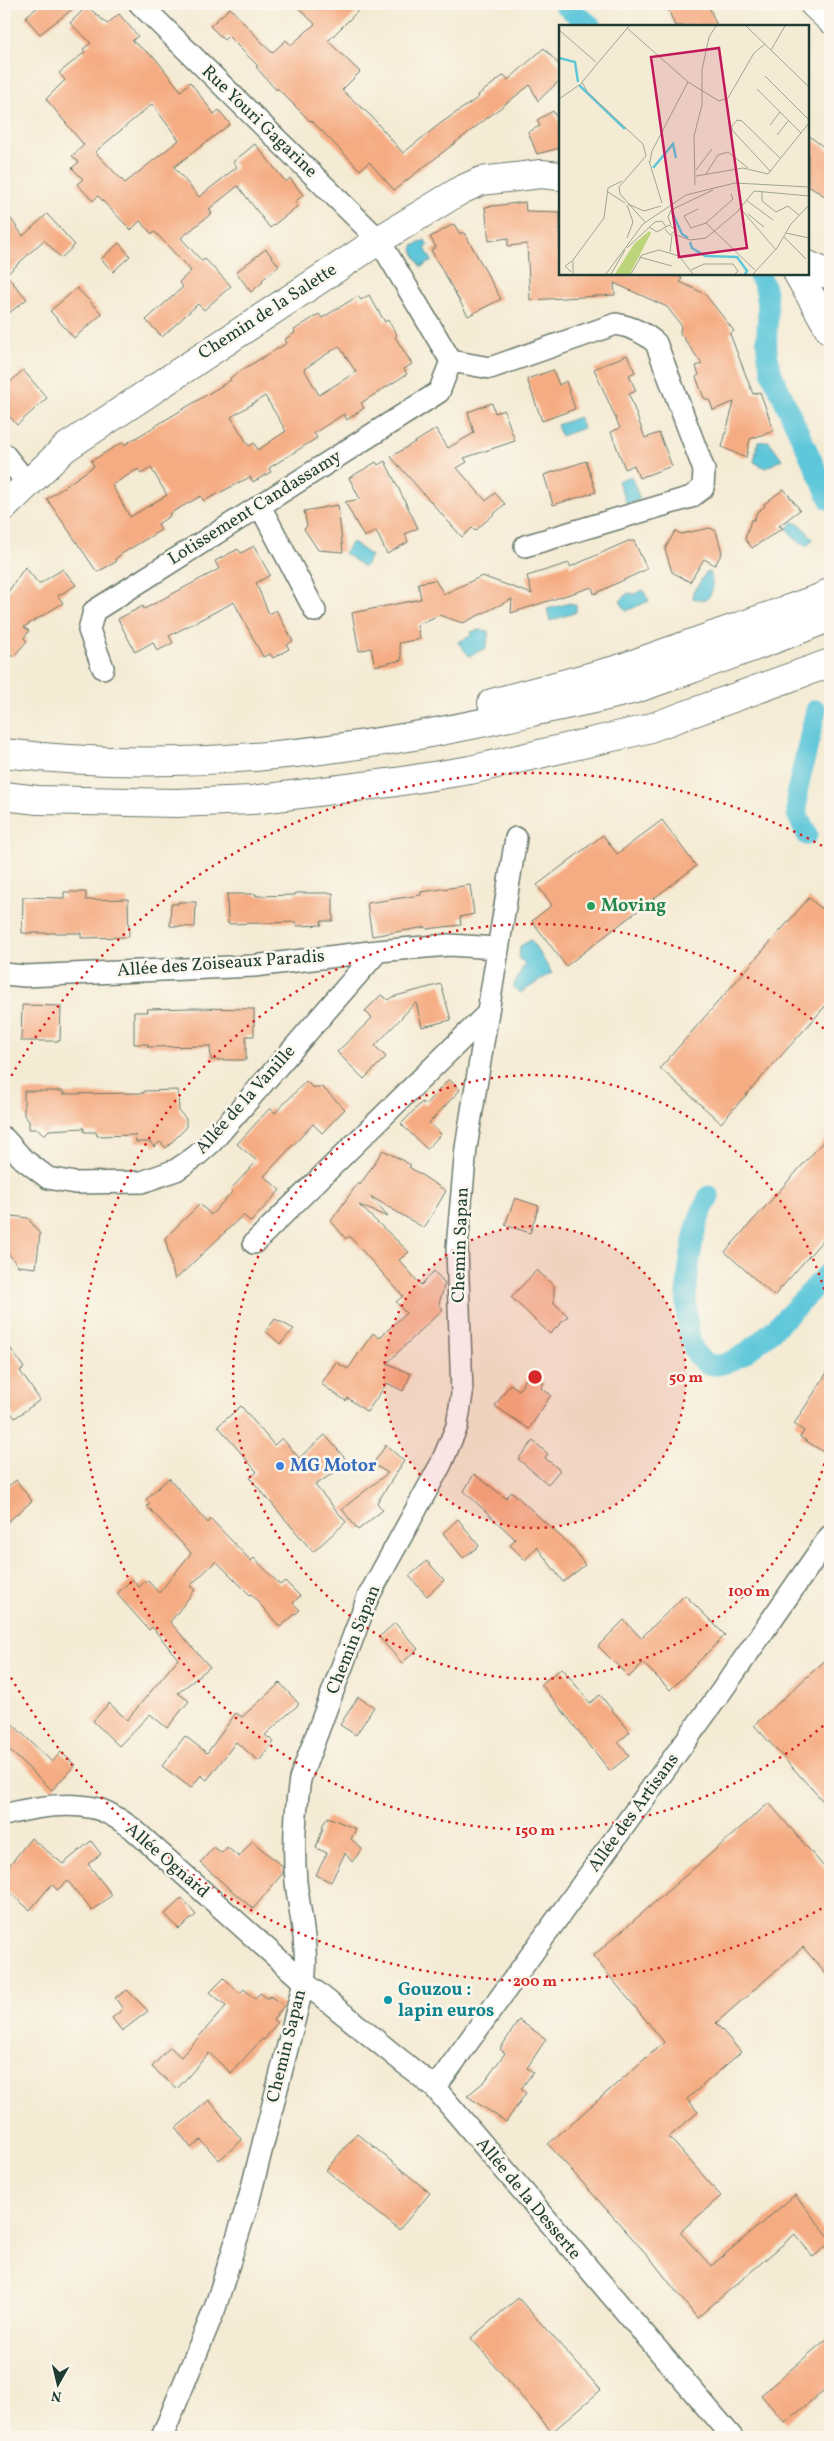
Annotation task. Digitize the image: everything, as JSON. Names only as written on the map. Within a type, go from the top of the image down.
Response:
[{"type":"main road","points":[[814,4],[830,19]]},
{"type":"main road","name":"Chemin de la Salette","points":[[4,508],[65,448],[378,240],[461,190],[481,181],[541,174],[559,176]]},
{"type":"main road","points":[[809,265],[830,275]]},
{"type":"main road","points":[[799,275],[830,330]]},
{"type":"main road","points":[[320,750],[619,669],[820,598],[830,592]]},
{"type":"main road","points":[[4,753],[41,758],[176,760],[250,758],[320,750],[462,728],[635,688],[800,630],[830,617]]},
{"type":"main road","points":[[647,729],[830,663]]},
{"type":"main road","points":[[4,796],[47,800],[176,803],[252,800],[325,792],[470,770],[647,729],[830,683]]},
{"type":"street","name":"Rue Youri Gagarine","points":[[140,4],[378,240]]},
{"type":"street","points":[[378,240],[451,360],[490,368],[616,324],[630,326],[647,334],[656,343],[704,470],[703,488],[691,497],[525,546]]},
{"type":"street","name":"Lotissement Candassamy","points":[[103,668],[89,630],[94,611],[439,392],[451,360]]},
{"type":"street","points":[[4,454],[28,484]]},
{"type":"street","points":[[260,506],[315,611]]},
{"type":"street","name":"Chemin Sapan","points":[[162,2437],[215,2308],[248,2203],[304,1982],[306,1955],[296,1880],[295,1854],[296,1812],[300,1778],[368,1597],[441,1464],[457,1426],[462,1394],[457,1248],[466,1148],[516,838]]},
{"type":"street","name":"Allée des Zoiseaux Paradis","points":[[4,974],[25,976],[254,966],[378,951],[449,945],[497,948]]},
{"type":"street","name":"Allée de la Vanille","points":[[4,1138],[23,1159],[48,1178],[75,1183],[142,1182],[176,1170],[211,1143],[378,951]]},
{"type":"street","points":[[254,1243],[487,1014]]},
{"type":"street","name":"Allée des Artisans","points":[[435,2088],[718,1696],[830,1536]]},
{"type":"street","name":"Allée Ognard","points":[[4,1815],[26,1810],[68,1807],[94,1808],[112,1815],[132,1828],[304,1982]]},
{"type":"street","name":"Allée de la Desserte","points":[[304,1982],[435,2088],[732,2437]]},
{"type":"water","points":[[425,240],[428,246],[425,248],[432,261],[421,267],[412,250],[413,246]]},
{"type":"water","points":[[579,417],[583,428],[561,436],[557,425]]},
{"type":"water","points":[[769,441],[782,459],[766,468],[754,462],[758,442]]},
{"type":"water","points":[[631,476],[640,499],[627,505],[618,481]]},
{"type":"water","points":[[793,522],[800,524],[813,539],[807,546],[795,539],[787,528]]},
{"type":"water","points":[[352,542],[371,556],[364,567],[344,553]]},
{"type":"water","points":[[706,572],[710,572],[712,578],[711,594],[705,599],[693,598],[693,591]]},
{"type":"water","points":[[643,590],[649,601],[626,611],[620,601],[628,593],[635,594]]},
{"type":"water","points":[[570,603],[576,605],[576,612],[550,621],[547,609]]},
{"type":"water","points":[[479,630],[489,631],[486,648],[469,656],[458,642],[471,636],[471,632]]},
{"type":"water","points":[[531,940],[552,973],[520,993],[513,987],[525,963],[519,959],[520,946]]},
{"type":"building","points":[[42,4],[79,4],[40,34],[25,17]]},
{"type":"building","points":[[294,4],[365,4],[328,41],[360,72],[342,90],[371,116],[403,153],[441,123],[479,97],[478,95],[504,75],[508,80],[544,48],[559,65],[559,81],[538,101],[530,85],[394,190],[369,162],[360,170],[311,120],[277,88],[276,90],[256,67],[258,66],[228,36],[224,40],[210,26],[230,8],[272,53],[286,40],[291,45],[315,24]]},
{"type":"building","points":[[666,4],[708,4],[717,25],[675,25]]},
{"type":"building","points":[[87,6],[107,24],[119,14],[138,36],[132,41],[155,58],[181,91],[190,82],[214,114],[219,110],[230,124],[174,167],[199,197],[237,167],[233,162],[255,144],[286,182],[290,178],[303,195],[295,202],[298,206],[270,228],[238,186],[209,209],[212,213],[181,238],[202,261],[205,259],[231,286],[204,310],[198,304],[162,337],[146,320],[183,287],[179,282],[191,271],[155,232],[152,234],[140,221],[131,230],[98,196],[93,201],[77,184],[83,179],[72,168],[79,162],[72,156],[84,145],[46,99],[65,80],[59,73],[85,52],[83,49],[91,43],[70,23]],"holes":[[[152,104],[179,140],[125,183],[95,152]]]},
{"type":"building","points":[[553,111],[559,122],[559,148],[537,154],[528,132],[540,126],[537,120]]},
{"type":"building","points":[[809,136],[830,152],[830,199],[809,187]]},
{"type":"building","points":[[525,202],[526,211],[559,212],[559,275],[674,275],[682,278],[680,282],[705,294],[734,331],[730,334],[753,394],[760,392],[774,431],[750,439],[746,458],[722,447],[734,402],[713,410],[710,401],[704,398],[696,377],[699,375],[696,366],[702,364],[680,333],[681,325],[667,307],[614,283],[615,295],[530,300],[527,244],[508,246],[508,238],[489,241],[485,207]]},
{"type":"building","points":[[4,209],[23,236],[47,214],[75,245],[61,258],[44,240],[6,275],[27,299],[4,317]]},
{"type":"building","points":[[454,224],[460,234],[464,232],[501,299],[468,316],[431,250],[436,247],[430,237]]},
{"type":"building","points":[[119,243],[130,256],[113,272],[101,259]]},
{"type":"building","points":[[266,249],[279,266],[251,292],[236,272]]},
{"type":"building","points":[[77,288],[102,314],[74,338],[50,311]]},
{"type":"building","points":[[369,295],[385,322],[388,320],[397,335],[395,337],[412,364],[404,369],[407,374],[361,403],[364,408],[347,420],[344,414],[314,433],[317,438],[269,468],[271,472],[253,482],[250,477],[204,501],[201,496],[169,514],[170,516],[158,524],[161,530],[123,553],[115,559],[116,562],[97,572],[47,499],[94,466],[91,461],[123,442],[124,445],[231,380],[230,378],[240,371],[287,343],[285,339],[295,333],[294,330],[319,314],[322,318],[358,296],[361,300]],"holes":[[[339,346],[356,372],[319,395],[304,369]],[[265,396],[286,431],[258,450],[254,443],[249,446],[231,417]],[[151,468],[167,495],[130,517],[112,485],[138,469],[141,474]]]},
{"type":"building","points":[[627,355],[635,372],[629,375],[636,391],[629,394],[645,438],[659,433],[672,466],[639,478],[634,465],[625,469],[611,432],[620,428],[594,369]]},
{"type":"building","points":[[23,370],[47,398],[17,425],[4,410],[4,388]]},
{"type":"building","points":[[553,370],[559,385],[566,381],[575,409],[542,421],[527,379]]},
{"type":"building","points":[[492,403],[495,413],[504,410],[515,441],[464,458],[467,462],[457,468],[486,501],[495,493],[505,504],[475,531],[472,528],[462,537],[391,457],[436,429],[448,448],[474,433],[468,412]]},
{"type":"building","points":[[385,461],[418,528],[405,534],[408,542],[387,554],[376,531],[364,537],[345,502],[360,499],[349,478],[376,462],[378,465]]},
{"type":"building","points":[[586,461],[596,492],[553,505],[544,475]]},
{"type":"building","points":[[784,489],[800,510],[779,526],[783,528],[752,548],[745,539],[751,520],[754,520],[757,512],[765,506],[764,504]]},
{"type":"building","points":[[338,505],[343,552],[318,550],[304,529],[307,526],[304,511]]},
{"type":"building","points":[[710,528],[716,531],[722,553],[715,565],[704,559],[690,582],[672,572],[665,549],[675,531],[681,534]]},
{"type":"building","points":[[628,541],[634,541],[647,569],[594,594],[592,587],[511,613],[512,599],[463,623],[439,615],[417,625],[420,639],[399,643],[402,660],[375,666],[371,648],[359,651],[352,613],[421,599],[418,583],[435,580],[444,594],[482,576],[532,594],[527,576],[569,563],[570,567]]},
{"type":"building","points":[[254,546],[270,575],[256,583],[269,614],[276,610],[293,641],[287,645],[289,649],[273,658],[270,654],[263,657],[234,602],[169,636],[173,643],[157,651],[153,642],[135,652],[118,619],[143,606],[144,609],[219,569],[215,561],[238,549],[241,553]]},
{"type":"building","points":[[25,567],[39,584],[63,569],[76,585],[58,596],[63,603],[24,627],[29,631],[24,638],[27,641],[13,657],[4,649],[4,598]]},
{"type":"building","points":[[662,820],[696,866],[566,966],[532,921],[552,905],[537,885],[603,835],[617,854]]},
{"type":"building","points":[[470,885],[474,914],[460,917],[461,925],[427,929],[426,927],[372,936],[367,903],[421,895],[421,892]]},
{"type":"building","points":[[64,892],[86,892],[86,900],[128,899],[129,937],[81,938],[81,933],[22,933],[23,897],[64,898]]},
{"type":"building","points":[[295,893],[333,893],[333,921],[321,921],[322,925],[297,926],[296,922],[228,924],[227,894],[256,894],[256,896],[295,895]]},
{"type":"building","points":[[809,898],[830,916],[830,1001],[721,1123],[660,1068]]},
{"type":"building","points":[[178,902],[196,902],[195,927],[170,926],[171,904],[178,904]]},
{"type":"building","points":[[441,984],[451,1020],[422,1027],[416,1002],[375,1046],[386,1057],[364,1079],[337,1052],[372,1018],[365,1011],[381,995],[388,1000],[392,997]]},
{"type":"building","points":[[22,1005],[61,1006],[60,1041],[21,1041]]},
{"type":"building","points":[[147,1009],[254,1009],[254,1036],[246,1036],[246,1060],[211,1060],[210,1046],[148,1047],[148,1044],[134,1044],[134,1012],[148,1012]]},
{"type":"building","points":[[449,1079],[460,1090],[429,1123],[441,1134],[427,1149],[401,1124],[422,1102],[425,1105]]},
{"type":"building","points":[[306,1081],[312,1087],[322,1087],[345,1109],[322,1133],[313,1124],[264,1176],[280,1190],[251,1222],[243,1215],[175,1280],[165,1238],[200,1204],[211,1215],[233,1191],[231,1189],[257,1161],[237,1144],[270,1108],[275,1113]]},
{"type":"building","points":[[178,1090],[179,1111],[186,1119],[186,1128],[166,1148],[160,1142],[154,1147],[150,1142],[136,1142],[135,1135],[97,1136],[96,1132],[84,1132],[84,1128],[49,1130],[44,1135],[38,1129],[29,1129],[29,1121],[24,1115],[24,1091],[63,1091],[63,1094],[144,1093],[144,1091]]},
{"type":"building","points":[[830,1134],[830,1232],[774,1296],[725,1252]]},
{"type":"building","points":[[383,1150],[411,1165],[409,1167],[446,1191],[424,1228],[370,1196],[388,1217],[359,1205],[409,1252],[399,1260],[421,1285],[434,1271],[445,1283],[439,1304],[443,1309],[387,1363],[411,1374],[403,1391],[387,1383],[367,1412],[348,1398],[346,1401],[321,1384],[336,1362],[348,1369],[373,1333],[379,1338],[406,1313],[396,1302],[403,1296],[349,1236],[346,1239],[331,1221],[358,1183],[360,1185]]},
{"type":"building","points":[[515,1198],[539,1206],[530,1233],[505,1225]]},
{"type":"building","points":[[4,1215],[28,1218],[40,1234],[36,1268],[18,1266],[4,1248]]},
{"type":"building","points":[[537,1270],[554,1286],[554,1303],[568,1316],[550,1334],[511,1297]]},
{"type":"building","points":[[275,1319],[294,1329],[280,1344],[266,1331]]},
{"type":"building","points":[[4,1339],[24,1368],[20,1371],[40,1400],[15,1418],[4,1403]]},
{"type":"building","points":[[830,1368],[830,1456],[800,1437],[804,1431],[794,1424]]},
{"type":"building","points":[[529,1374],[544,1383],[541,1388],[551,1395],[529,1429],[495,1406],[510,1384],[519,1390]]},
{"type":"building","points":[[241,1406],[274,1445],[282,1438],[299,1458],[325,1435],[349,1463],[315,1485],[346,1522],[313,1552],[250,1478],[257,1472],[218,1426]]},
{"type":"building","points":[[533,1441],[548,1454],[545,1458],[560,1470],[548,1484],[518,1459]]},
{"type":"building","points":[[386,1445],[404,1461],[377,1503],[383,1510],[358,1530],[342,1509],[388,1473],[373,1464]]},
{"type":"building","points":[[474,1474],[506,1498],[512,1492],[572,1547],[585,1565],[563,1582],[537,1547],[525,1560],[510,1545],[515,1539],[464,1491]]},
{"type":"building","points":[[169,1478],[208,1523],[211,1519],[251,1561],[254,1558],[280,1585],[285,1581],[300,1596],[293,1603],[300,1610],[280,1627],[251,1594],[216,1561],[190,1586],[195,1590],[170,1622],[210,1667],[178,1693],[189,1701],[167,1728],[150,1714],[119,1746],[93,1721],[109,1703],[127,1720],[178,1659],[152,1627],[149,1630],[117,1594],[132,1579],[139,1587],[147,1580],[159,1593],[191,1553],[147,1506],[150,1504],[146,1499]]},
{"type":"building","points":[[16,1480],[32,1501],[4,1525],[4,1490]]},
{"type":"building","points":[[458,1519],[479,1546],[463,1558],[443,1533]]},
{"type":"building","points":[[427,1561],[444,1580],[427,1596],[409,1576]]},
{"type":"building","points":[[685,1595],[725,1635],[670,1690],[643,1663],[629,1677],[598,1646],[624,1620],[641,1638]]},
{"type":"building","points":[[395,1623],[418,1649],[402,1663],[379,1637]]},
{"type":"building","points":[[830,1656],[830,1809],[754,1725]]},
{"type":"building","points":[[562,1668],[590,1703],[600,1695],[630,1732],[618,1742],[629,1756],[610,1771],[541,1684]]},
{"type":"building","points":[[280,1683],[299,1704],[265,1735],[274,1742],[259,1761],[236,1742],[207,1780],[201,1775],[191,1788],[162,1766],[185,1736],[207,1753],[236,1713],[242,1717]]},
{"type":"building","points":[[358,1697],[374,1707],[356,1735],[340,1725]]},
{"type":"building","points":[[4,1716],[52,1762],[61,1752],[75,1765],[52,1790],[4,1745]]},
{"type":"building","points":[[769,1803],[830,1874],[830,1979],[803,1947],[716,2023],[741,2052],[687,2099],[698,2112],[669,2137],[721,2196],[680,2232],[711,2266],[795,2195],[830,2238],[830,2243],[813,2257],[795,2234],[697,2318],[650,2258],[548,2144],[664,2042],[593,1956]]},
{"type":"building","points":[[328,1817],[356,1829],[351,1839],[362,1849],[352,1862],[345,1853],[331,1882],[316,1875],[327,1853],[316,1848],[322,1826]]},
{"type":"building","points":[[31,1838],[63,1864],[91,1841],[101,1854],[88,1864],[112,1895],[92,1911],[68,1881],[57,1890],[52,1884],[30,1910],[4,1888],[4,1872]]},
{"type":"building","points":[[252,1841],[282,1866],[283,1873],[253,1909],[200,1863],[214,1847],[222,1853],[227,1847],[239,1857]]},
{"type":"building","points":[[182,1898],[196,1915],[179,1929],[165,1914]]},
{"type":"building","points":[[224,1978],[240,1993],[244,1989],[255,1999],[260,1993],[268,1999],[270,1996],[284,2006],[273,2020],[277,2023],[264,2040],[262,2039],[231,2073],[209,2053],[177,2089],[152,2067],[170,2047],[181,2057],[226,2006],[210,1992]]},
{"type":"building","points":[[127,1990],[148,2011],[122,2031],[112,2018],[123,2009],[115,1998]]},
{"type":"building","points":[[519,2020],[546,2039],[527,2068],[533,2072],[521,2089],[526,2093],[506,2122],[467,2096],[485,2081],[505,2053],[500,2049]]},
{"type":"building","points":[[209,2100],[242,2140],[219,2160],[201,2140],[191,2148],[176,2128]]},
{"type":"building","points":[[357,2133],[430,2193],[399,2230],[326,2170]]},
{"type":"building","points":[[518,2298],[601,2390],[552,2432],[471,2338]]},
{"type":"building","points":[[830,2336],[830,2385],[785,2423],[761,2395]]},
{"type":"waterway","points":[[564,4],[590,25]]},
{"type":"waterway","points":[[759,275],[766,291],[768,310],[767,350],[772,374],[830,500]]},
{"type":"waterway","points":[[807,835],[797,814],[797,792],[816,710]]},
{"type":"waterway","points":[[709,1196],[699,1218],[687,1281],[686,1305],[688,1328],[693,1348],[702,1361],[717,1365],[745,1353],[777,1326],[830,1271]]},
{"type":"place","name":"Moving","points":[[591,906]]},
{"type":"place","name":"MG Motor","points":[[280,1466]]},
{"type":"place","name":"Gouzou : lapin euros","points":[[388,2000]]}]
